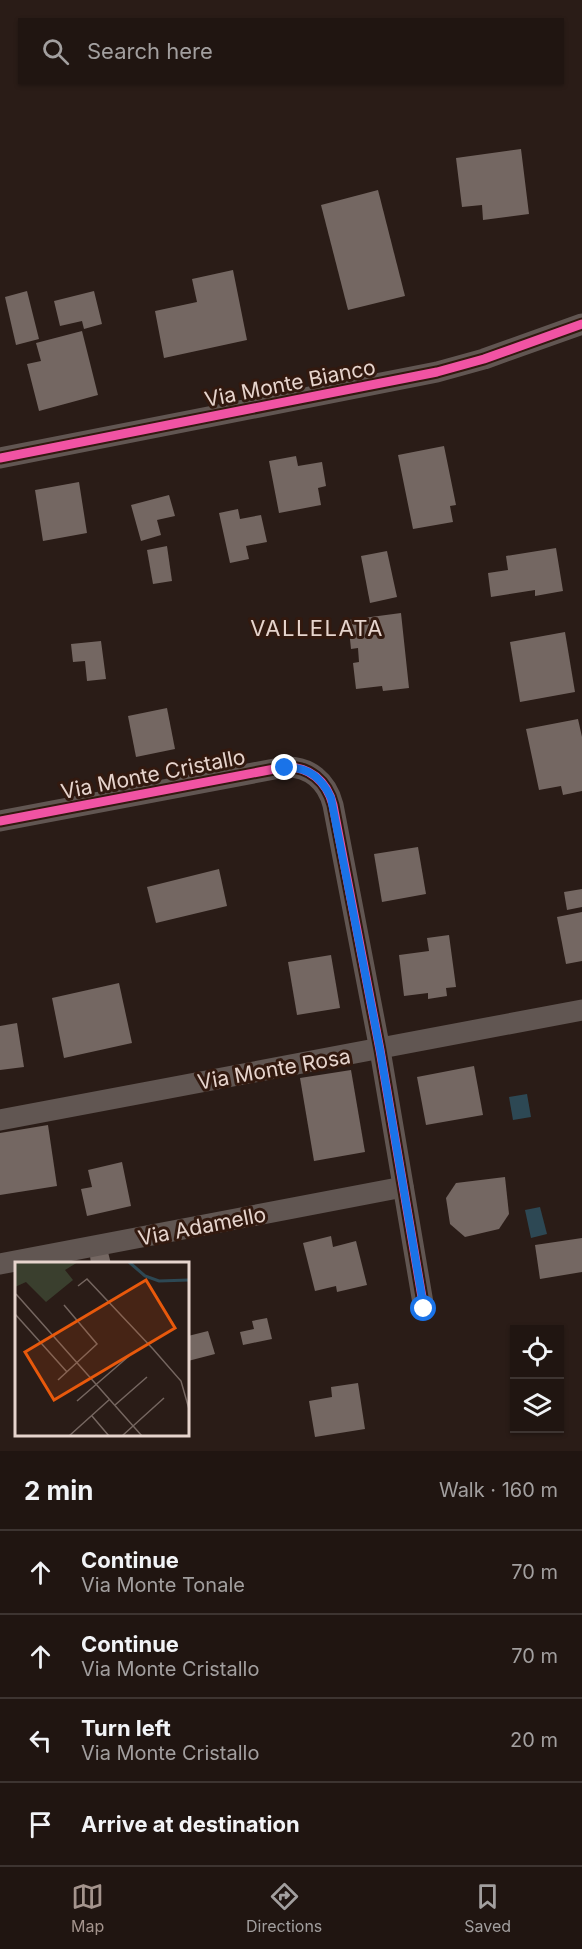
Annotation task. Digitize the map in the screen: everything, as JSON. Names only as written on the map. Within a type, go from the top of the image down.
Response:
[{"type":"street","name":"Via Monte Bianco","points":[[0,458],[437,372],[484,359],[582,324]]},
{"type":"street","name":"Via Monte Cristallo","points":[[0,820],[285,768],[308,771],[322,782],[331,798],[380,1050],[424,1309]]},
{"type":"street","name":"Via Monte Rosa","points":[[0,1120],[582,1010]]},
{"type":"street","name":"Via Adamello","points":[[0,1264],[404,1187]]},
{"type":"water","points":[[527,1094],[531,1117],[513,1120],[509,1097]]},
{"type":"water","points":[[540,1207],[547,1234],[531,1238],[525,1210]]},
{"type":"building","points":[[521,149],[529,214],[483,220],[482,205],[462,207],[456,158]]},
{"type":"building","points":[[378,190],[405,296],[348,310],[321,205]]},
{"type":"building","points":[[233,270],[247,340],[164,358],[155,311],[197,302],[192,279]]},
{"type":"building","points":[[27,291],[39,339],[16,345],[5,297]]},
{"type":"building","points":[[94,291],[102,324],[84,329],[82,321],[60,326],[54,301]]},
{"type":"building","points":[[82,331],[98,395],[39,411],[27,364],[41,361],[36,343]]},
{"type":"building","points":[[444,446],[456,505],[450,506],[453,522],[413,529],[398,455]]},
{"type":"building","points":[[296,456],[298,466],[322,462],[326,486],[318,488],[321,505],[279,513],[269,461]]},
{"type":"building","points":[[79,482],[87,533],[43,541],[35,490]]},
{"type":"building","points":[[169,495],[175,516],[157,520],[161,535],[141,541],[131,505]]},
{"type":"building","points":[[238,509],[240,519],[261,515],[267,542],[246,546],[249,559],[230,563],[219,513]]},
{"type":"building","points":[[167,546],[172,581],[153,584],[147,550]]},
{"type":"building","points":[[556,548],[563,591],[535,596],[535,590],[491,597],[488,573],[508,570],[506,556]]},
{"type":"building","points":[[387,551],[397,597],[370,603],[361,556]]},
{"type":"building","points":[[401,613],[409,688],[383,691],[382,686],[356,689],[353,663],[359,662],[358,648],[351,649],[348,620]]},
{"type":"building","points":[[565,632],[575,692],[520,702],[510,642]]},
{"type":"building","points":[[101,641],[106,679],[87,681],[85,661],[73,662],[71,644]]},
{"type":"building","points":[[167,708],[175,749],[136,757],[128,716]]},
{"type":"building","points":[[578,719],[582,737],[582,791],[563,795],[561,786],[539,790],[526,729]]},
{"type":"building","points":[[418,847],[426,894],[382,902],[374,854]]},
{"type":"building","points":[[219,869],[227,906],[156,923],[147,887]]},
{"type":"building","points":[[582,889],[582,907],[567,910],[564,892]]},
{"type":"building","points":[[582,912],[582,961],[566,964],[557,917]]},
{"type":"building","points":[[449,935],[456,987],[446,988],[447,996],[428,999],[428,993],[404,996],[399,955],[429,951],[427,938]]},
{"type":"building","points":[[331,955],[340,1008],[297,1015],[288,962]]},
{"type":"building","points":[[119,983],[132,1043],[64,1058],[52,998]]},
{"type":"building","points":[[17,1023],[24,1067],[0,1070],[0,1026]]},
{"type":"building","points":[[474,1066],[483,1115],[426,1125],[417,1077]]},
{"type":"building","points":[[351,1070],[365,1152],[314,1161],[300,1078]]},
{"type":"building","points":[[48,1125],[57,1186],[0,1195],[0,1133]]},
{"type":"building","points":[[122,1162],[131,1206],[87,1216],[81,1189],[92,1187],[88,1170]]},
{"type":"building","points":[[505,1177],[509,1214],[499,1229],[465,1237],[450,1224],[446,1198],[456,1183]]},
{"type":"building","points":[[331,1236],[333,1247],[356,1241],[367,1285],[337,1292],[336,1286],[315,1291],[303,1243]]},
{"type":"building","points":[[582,1238],[582,1272],[540,1279],[535,1245]]},
{"type":"building","points":[[108,1252],[110,1262],[91,1262],[90,1256]]},
{"type":"building","points":[[267,1318],[272,1339],[243,1345],[240,1332],[254,1329],[252,1321]]},
{"type":"building","points":[[208,1331],[215,1354],[189,1361],[189,1336]]},
{"type":"building","points":[[358,1383],[365,1429],[315,1437],[309,1401],[332,1397],[331,1387]]},
{"type":"cycle path","points":[[0,458],[437,372],[484,359],[582,324]]},
{"type":"cycle path","points":[[0,821],[285,767],[302,769],[322,782],[333,805],[380,1050],[424,1309]]},
{"type":"district","name":"VALLELATA","points":[[317,628]]},
{"type":"route","points":[[285,768],[300,768],[316,776],[328,790],[331,798],[380,1050],[424,1309]]}]
